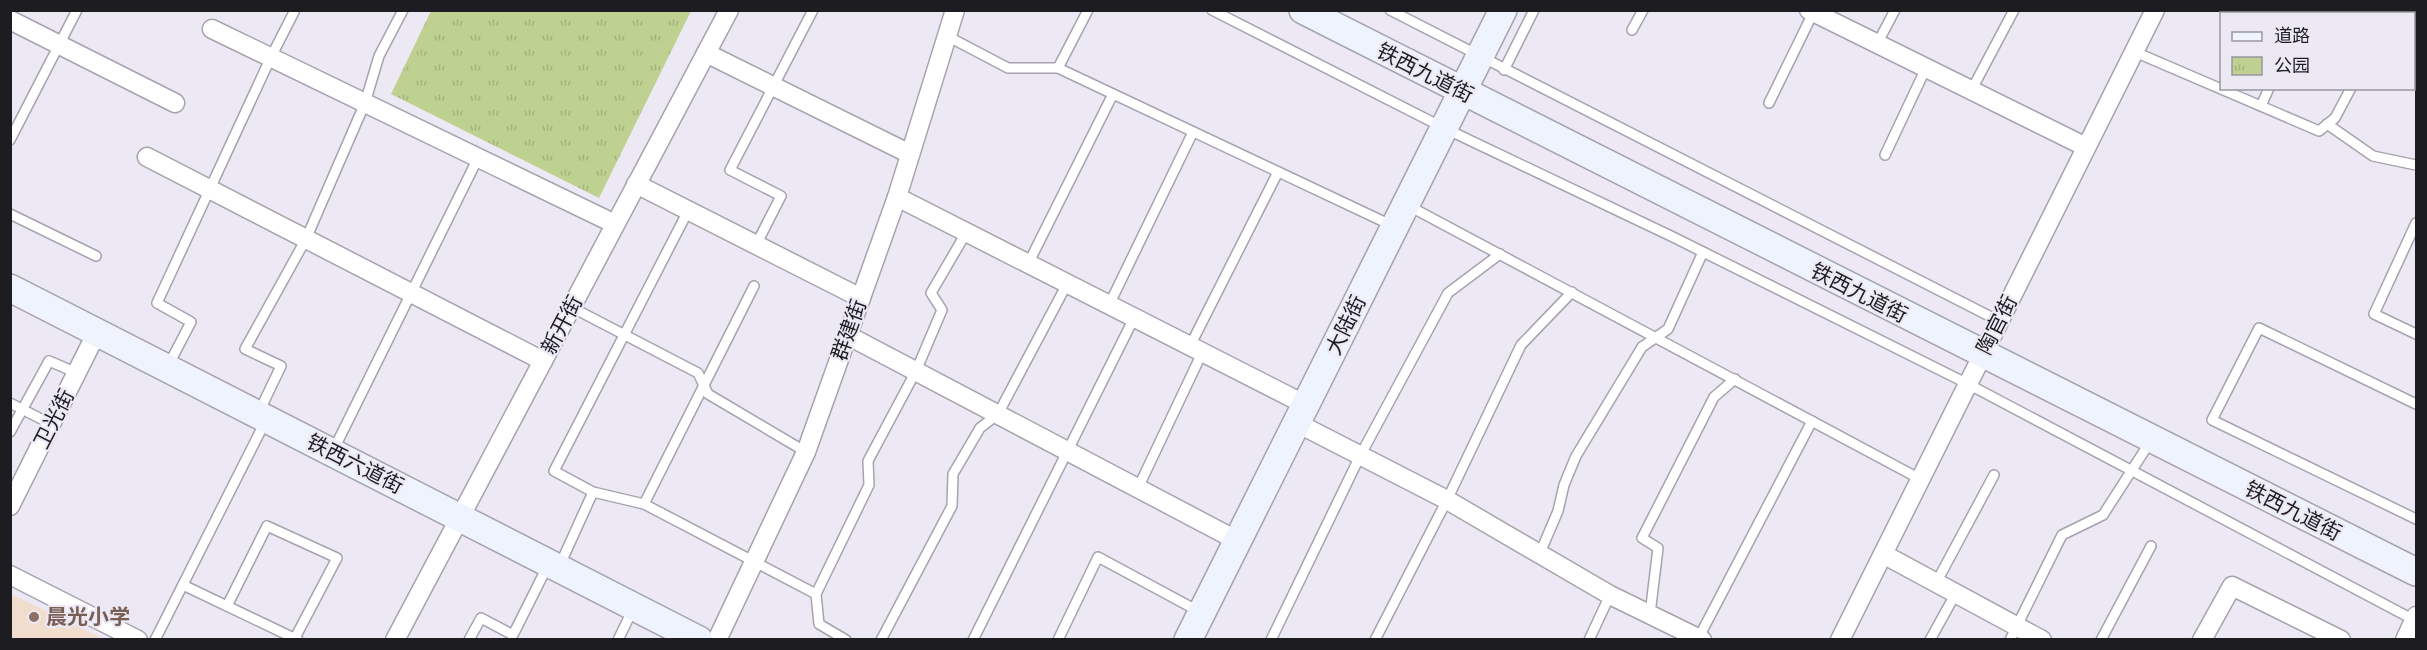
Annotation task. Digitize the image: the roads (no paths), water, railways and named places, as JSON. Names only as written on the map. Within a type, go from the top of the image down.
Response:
[{"type":"main road","name":"大陆街","points":[[1188,639],[1503,10]]},
{"type":"main road","name":"铁西九道街","points":[[1308,12],[1982,355],[2416,572]]},
{"type":"main road","name":"铁西六道街","points":[[10,288],[699,639]]},
{"type":"street","name":"群建街","points":[[717,639],[806,452],[897,197],[955,10]]},
{"type":"street","name":"陶官街","points":[[1840,639],[2155,10]]},
{"type":"street","points":[[1812,11],[2086,147]]},
{"type":"street","name":"新开街","points":[[395,639],[706,53],[725,12]]},
{"type":"street","points":[[10,20],[175,103]]},
{"type":"street","points":[[212,28],[615,224]]},
{"type":"street","points":[[706,53],[910,154]]},
{"type":"street","points":[[147,157],[543,361]]},
{"type":"street","points":[[636,184],[861,298]]},
{"type":"street","points":[[897,197],[1196,349],[1302,414],[1360,456],[1447,500],[1610,595],[1699,639]]},
{"type":"street","name":"卫光街","points":[[10,506],[97,332]]},
{"type":"street","points":[[848,336],[1238,541]]},
{"type":"street","points":[[1883,554],[1956,593],[2013,633],[2042,639]]},
{"type":"street","points":[[10,576],[138,639]]},
{"type":"street","points":[[2202,639],[2232,586],[2341,639]]},
{"type":"street","points":[[2405,639],[2416,619]]},
{"type":"lane","points":[[10,140],[77,10]]},
{"type":"lane","points":[[167,368],[191,322],[157,303],[295,10]]},
{"type":"lane","points":[[155,639],[183,585],[262,416],[280,366],[245,349],[306,239],[365,103],[379,56],[403,10]]},
{"type":"lane","points":[[756,245],[781,196],[730,170],[813,10]]},
{"type":"lane","points":[[1058,68],[1088,10]]},
{"type":"lane","points":[[1212,10],[1444,128],[1704,252],[1968,384],[2416,619]]},
{"type":"lane","points":[[1390,10],[1999,321]]},
{"type":"lane","points":[[1504,70],[1534,10]]},
{"type":"lane","points":[[1632,30],[1642,10]]},
{"type":"lane","points":[[1877,44],[1895,10]]},
{"type":"lane","points":[[1971,90],[2014,10]]},
{"type":"lane","points":[[1769,102],[1812,11]]},
{"type":"lane","points":[[947,36],[1008,68],[1058,68],[1278,172],[1401,215],[1500,254],[1920,479]]},
{"type":"lane","points":[[2134,52],[2220,85]]},
{"type":"lane","points":[[1885,155],[1926,68]]},
{"type":"lane","points":[[2230,90],[2319,131],[2335,118],[2350,90]]},
{"type":"lane","points":[[2261,106],[2268,90]]},
{"type":"lane","points":[[1028,264],[1113,94]]},
{"type":"lane","points":[[2328,124],[2373,156],[2416,165]]},
{"type":"lane","points":[[1108,305],[1193,132]]},
{"type":"lane","points":[[333,452],[478,158]]},
{"type":"lane","points":[[1138,488],[1196,349],[1278,172]]},
{"type":"lane","points":[[688,211],[554,471],[593,492],[644,504],[816,594]]},
{"type":"lane","points":[[10,214],[96,256]]},
{"type":"lane","points":[[2416,223],[2374,314],[2416,334]]},
{"type":"lane","points":[[846,639],[819,624],[816,594],[869,485],[868,461],[916,371],[942,310],[931,293],[966,232]]},
{"type":"lane","points":[[1540,553],[1558,511],[1564,485],[1576,456],[1642,347],[1668,329],[1704,252]]},
{"type":"lane","points":[[1271,639],[1360,456],[1448,292],[1500,254]]},
{"type":"lane","points":[[881,639],[952,506],[952,474],[980,429],[998,414],[1067,284]]},
{"type":"lane","points":[[644,504],[754,286]]},
{"type":"lane","points":[[1375,639],[1447,500],[1521,345],[1572,292]]},
{"type":"lane","points":[[571,307],[698,373],[708,394],[806,452]]},
{"type":"lane","points":[[973,639],[1069,452],[1134,318]]},
{"type":"lane","points":[[2416,404],[2259,328],[2212,420],[2416,519]]},
{"type":"lane","points":[[10,432],[49,361],[77,373]]},
{"type":"lane","points":[[1650,614],[1658,548],[1642,538],[1714,397],[1735,379]]},
{"type":"lane","points":[[10,403],[51,424]]},
{"type":"lane","points":[[1699,639],[1812,421]]},
{"type":"lane","points":[[2013,633],[2062,535],[2103,515],[2151,440]]},
{"type":"lane","points":[[1936,583],[1994,475]]},
{"type":"lane","points":[[469,639],[481,618],[513,634],[554,565],[593,492]]},
{"type":"lane","points":[[183,585],[227,606],[297,639],[337,558],[267,526],[227,606]]},
{"type":"lane","points":[[2101,639],[2151,546]]},
{"type":"lane","points":[[1058,639],[1098,557],[1202,613]]},
{"type":"lane","points":[[1930,639],[1956,593]]},
{"type":"lane","points":[[1589,639],[1610,595]]},
{"type":"lane","points":[[618,639],[634,607]]},
{"type":"place","name":"晨光小学","points":[[34,617]]}]
